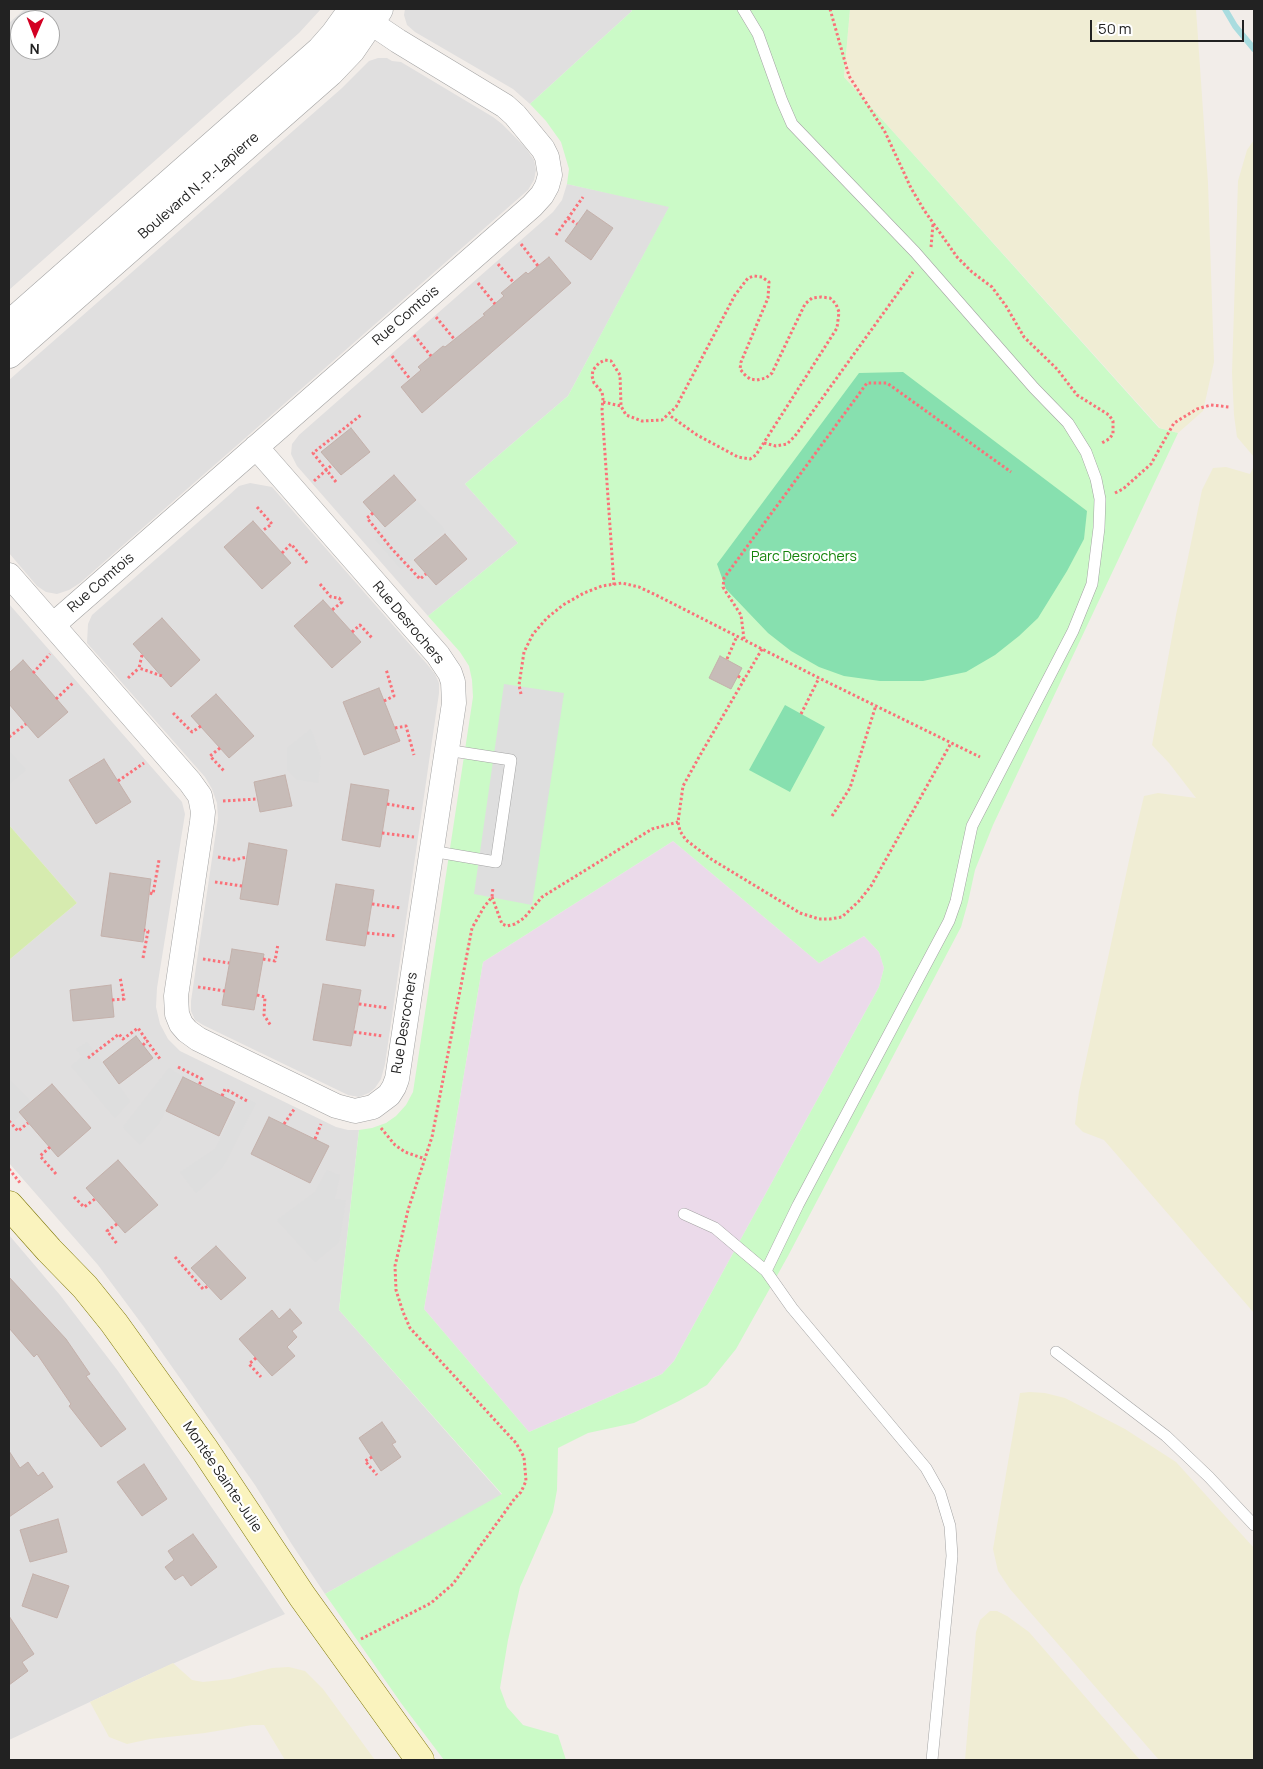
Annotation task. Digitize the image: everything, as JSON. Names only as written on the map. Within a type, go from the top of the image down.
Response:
[{"type":"main road","name":"Montée Sainte-Julie","points":[[9,1204],[48,1250],[85,1287],[114,1323],[205,1450],[286,1574],[420,1760]]},
{"type":"street","name":"Boulevard N.-P.-Lapierre","points":[[9,325],[301,68],[336,34],[364,13]]},
{"type":"street","name":"Boulevard N.-P.-Lapierre","points":[[9,354],[330,72],[350,50],[364,13]]},
{"type":"street","name":"Rue Comtois","points":[[52,625],[532,206],[548,186],[550,175],[547,157],[543,148],[515,114],[364,13]]},
{"type":"street","name":"Rue Desrochers","points":[[9,575],[190,782],[200,796],[203,812],[202,822],[175,1005],[181,1024],[194,1037],[346,1109],[364,1110],[373,1107],[382,1101],[394,1088],[397,1079],[446,750],[454,692],[453,682],[444,664],[256,447]]},
{"type":"lane","points":[[743,9],[758,34],[792,124],[922,259],[1034,388],[1068,423],[1086,452],[1096,479],[1100,499],[1099,528],[1092,584],[1073,631],[972,826],[956,902],[949,920],[798,1205],[766,1271]]},
{"type":"lane","points":[[431,851],[496,862],[511,760],[446,750]]},
{"type":"lane","points":[[684,1214],[715,1228],[766,1271],[792,1308],[926,1468],[940,1493],[950,1526],[952,1556],[932,1760]]},
{"type":"lane","points":[[1056,1352],[1166,1436],[1209,1477],[1254,1526]]},
{"type":"path","points":[[830,9],[849,76],[885,132],[912,188],[946,244],[965,265],[992,287],[1006,306],[1024,337],[1057,369],[1077,395],[1109,415],[1113,421],[1113,434],[1110,438],[1086,452]]},
{"type":"path","points":[[556,235],[583,197]]},
{"type":"path","points":[[568,218],[576,224]]},
{"type":"path","points":[[517,239],[538,266]]},
{"type":"path","points":[[494,259],[514,283]]},
{"type":"path","points":[[764,443],[776,446],[787,444],[795,436],[922,259]]},
{"type":"path","points":[[614,585],[603,402],[602,392],[594,383],[593,370],[599,363],[605,360],[611,361],[620,375],[621,406],[626,415],[642,422],[662,420],[676,407],[741,286],[748,278],[754,276],[762,277],[769,282],[768,298],[741,362],[740,369],[750,379],[766,378],[772,372],[805,304],[812,298],[821,296],[830,298],[836,304],[839,312],[837,328],[764,443],[756,455],[750,459],[738,457],[697,435],[669,415]]},
{"type":"path","points":[[473,278],[494,304]]},
{"type":"path","points":[[432,313],[455,340]]},
{"type":"path","points":[[411,331],[431,356]]},
{"type":"path","points":[[388,352],[410,379]]},
{"type":"path","points":[[744,640],[741,615],[723,586],[724,578],[867,383],[887,383],[1011,472]]},
{"type":"path","points":[[603,402],[621,406]]},
{"type":"path","points":[[1100,499],[1123,489],[1152,464],[1174,423],[1197,409],[1211,406],[1229,407]]},
{"type":"path","points":[[336,482],[313,453],[361,415]]},
{"type":"path","points":[[310,484],[332,465]]},
{"type":"path","points":[[257,507],[272,524],[262,531]]},
{"type":"path","points":[[373,514],[367,518],[392,549],[420,579],[426,574]]},
{"type":"path","points":[[282,553],[291,544],[307,562]]},
{"type":"path","points":[[521,694],[519,685],[524,652],[533,634],[547,618],[563,605],[584,593],[602,586],[622,583],[638,587],[980,757]]},
{"type":"path","points":[[320,584],[331,597],[339,598],[342,602],[332,610]]},
{"type":"path","points":[[352,632],[360,625],[373,638]]},
{"type":"path","points":[[727,659],[737,636]]},
{"type":"path","points":[[762,649],[684,786],[678,822],[680,831],[686,840],[711,859],[800,914],[830,920],[842,917],[851,910],[871,886],[951,742]]},
{"type":"path","points":[[34,672],[53,651]]},
{"type":"path","points":[[142,655],[139,668],[162,676]]},
{"type":"path","points":[[384,701],[394,696],[386,669]]},
{"type":"path","points":[[738,676],[744,680]]},
{"type":"path","points":[[801,714],[819,678]]},
{"type":"path","points":[[56,699],[78,679]]},
{"type":"path","points":[[832,816],[850,788],[876,705]]},
{"type":"path","points":[[173,713],[192,732],[201,726]]},
{"type":"path","points":[[9,738],[26,724]]},
{"type":"path","points":[[395,728],[406,726],[414,755]]},
{"type":"path","points":[[220,748],[210,756],[225,772]]},
{"type":"path","points":[[118,781],[148,760]]},
{"type":"path","points":[[492,887],[492,898],[502,924],[507,926],[515,924],[524,918],[542,897],[652,828],[678,822]]},
{"type":"path","points":[[150,893],[153,894],[159,860]]},
{"type":"path","points":[[341,1651],[431,1603],[452,1584],[521,1492],[526,1481],[524,1457],[516,1443],[410,1328],[396,1290],[395,1266],[408,1210],[432,1137],[472,928],[484,907],[492,898]]},
{"type":"path","points":[[143,958],[148,931],[144,930]]},
{"type":"path","points":[[263,960],[275,961],[278,944]]},
{"type":"path","points":[[112,1000],[124,999],[120,978]]},
{"type":"path","points":[[257,995],[266,997],[264,1015],[271,1026]]},
{"type":"path","points":[[88,1058],[119,1034],[123,1039],[138,1028],[160,1059]]},
{"type":"path","points":[[143,1045],[147,1042]]},
{"type":"path","points":[[178,1067],[202,1079],[199,1085]]},
{"type":"path","points":[[222,1096],[225,1089],[249,1102]]},
{"type":"path","points":[[284,1124],[297,1105]]},
{"type":"path","points":[[314,1139],[324,1118]]},
{"type":"path","points":[[9,1120],[18,1132],[28,1123]]},
{"type":"path","points":[[377,1123],[395,1144],[405,1152],[425,1159]]},
{"type":"path","points":[[50,1147],[40,1156],[56,1174]]},
{"type":"path","points":[[74,1197],[84,1207],[95,1199]]},
{"type":"path","points":[[117,1224],[107,1231],[118,1245]]},
{"type":"path","points":[[175,1257],[203,1289],[208,1286]]},
{"type":"path","points":[[256,1358],[249,1364],[261,1377]]},
{"type":"path","points":[[372,1457],[366,1461],[377,1475]]},
{"type":"shaded area","points":[[25,9],[321,9],[299,33],[9,290],[9,23],[10,60],[60,60],[60,10],[24,10]]},
{"type":"shaded area","points":[[405,9],[631,9],[632,11],[530,104],[513,89],[415,32],[407,25],[404,15]]},
{"type":"shaded area","points":[[850,9],[1196,9],[1208,183],[1214,362],[1203,411],[1178,433],[1160,428],[844,77]]},
{"type":"shaded area","points":[[387,58],[392,61],[401,62],[502,124],[525,147],[534,160],[536,170],[534,180],[528,190],[80,583],[69,590],[57,594],[46,592],[37,586],[9,553],[9,380],[342,88],[369,61]]},
{"type":"shaded area","points":[[1254,140],[1254,457],[1237,437],[1232,373],[1238,181],[1247,150]]},
{"type":"shaded area","points":[[567,184],[670,206],[568,396],[465,484],[518,543],[428,616],[297,466],[291,454],[292,444],[299,435],[553,212],[562,200]]},
{"type":"shaded area","points":[[1254,466],[1254,1313],[1104,1140],[1083,1132],[1075,1124],[1079,1092],[1144,796],[1158,793],[1196,798],[1169,763],[1152,745],[1202,490],[1213,468],[1226,467],[1250,474]]},
{"type":"shaded area","points":[[250,483],[272,487],[427,664],[439,683],[385,1064],[381,1079],[375,1088],[359,1097],[348,1095],[195,1020],[191,1011],[191,1001],[218,818],[217,803],[205,777],[87,643],[88,624],[92,615],[239,486]]},
{"type":"shaded area","points":[[416,500],[445,530],[401,569],[375,539],[385,527]]},
{"type":"shaded area","points":[[9,604],[182,802],[185,814],[157,988],[156,1007],[160,1024],[168,1039],[180,1051],[336,1127],[359,1130],[339,1310],[502,1495],[325,1594],[255,1485],[144,1327],[98,1265],[9,1163],[9,960],[77,903],[9,825]]},
{"type":"shaded area","points":[[504,684],[564,693],[532,905],[474,894]]},
{"type":"shaded area","points":[[311,729],[321,758],[318,783],[298,780],[287,770],[287,748]]},
{"type":"shaded area","points":[[9,751],[26,770],[9,784]]},
{"type":"shaded area","points":[[673,841],[819,963],[864,936],[879,952],[884,968],[879,987],[674,1361],[662,1374],[529,1432],[424,1309],[483,962]]},
{"type":"shaded area","points":[[87,1042],[130,1101],[115,1118],[71,1066],[82,1057],[76,1049]]},
{"type":"shaded area","points":[[169,1068],[183,1077],[160,1122],[140,1145],[123,1127]]},
{"type":"shaded area","points":[[9,1079],[31,1102],[19,1112],[21,1114],[9,1126]]},
{"type":"shaded area","points":[[242,1096],[256,1103],[223,1167],[196,1193],[180,1172],[215,1149]]},
{"type":"shaded area","points":[[327,1170],[340,1175],[335,1199],[346,1200],[339,1242],[315,1262],[277,1220],[315,1192]]},
{"type":"shaded area","points":[[9,1235],[60,1295],[118,1371],[285,1614],[143,1677],[9,1740]]},
{"type":"shaded area","points":[[1020,1393],[1045,1393],[1065,1398],[1125,1429],[1176,1462],[1254,1548],[1254,1760],[1159,1760],[1010,1589],[998,1571],[993,1549]]},
{"type":"shaded area","points":[[990,1611],[997,1611],[1007,1616],[1029,1632],[1140,1760],[965,1760],[976,1632],[980,1620]]},
{"type":"shaded area","points":[[173,1663],[192,1680],[203,1682],[230,1679],[272,1668],[289,1667],[305,1671],[323,1689],[375,1760],[285,1760],[264,1725],[150,1739],[127,1744],[109,1737],[90,1702]]},
{"type":"green space","name":"Parc Desrochers","points":[[631,9],[850,9],[844,77],[1159,428],[1178,433],[993,825],[975,870],[961,927],[788,1256],[736,1349],[707,1385],[679,1401],[634,1423],[588,1433],[558,1448],[557,1490],[553,1512],[520,1587],[500,1688],[507,1707],[523,1725],[558,1735],[566,1760],[444,1760],[401,1703],[325,1594],[502,1494],[339,1310],[359,1130],[386,1123],[396,1116],[406,1105],[413,1092],[473,697],[469,666],[460,652],[428,616],[518,543],[465,484],[568,396],[669,207],[567,184],[569,169],[561,142],[546,121],[530,104],[632,11]],"holes":[[[673,841],[819,963],[864,936],[879,952],[884,968],[879,987],[674,1361],[662,1374],[529,1432],[424,1309],[483,962]]]},
{"type":"green space","points":[[903,372],[1087,511],[1084,539],[1067,571],[1038,618],[1019,636],[995,655],[966,672],[923,681],[880,681],[844,676],[819,667],[791,651],[768,633],[726,589],[717,564],[859,373]]},
{"type":"green space","points":[[785,705],[825,727],[790,792],[749,770]]},
{"type":"green space","points":[[9,825],[77,903],[9,960]]},
{"type":"building","points":[[587,210],[613,228],[591,260],[565,241]]},
{"type":"building","points":[[549,257],[571,283],[422,413],[401,387],[421,370],[418,367],[485,315],[483,314],[504,296],[501,293],[526,272],[528,274]]},
{"type":"building","points":[[351,428],[370,452],[341,475],[321,452]]},
{"type":"building","points":[[394,475],[416,500],[385,527],[363,502]]},
{"type":"building","points":[[253,521],[291,563],[262,589],[224,547]]},
{"type":"building","points":[[445,534],[467,559],[436,585],[414,560]]},
{"type":"building","points":[[323,600],[361,642],[332,668],[294,626]]},
{"type":"building","points":[[162,618],[200,660],[171,687],[133,644]]},
{"type":"building","points":[[720,656],[742,668],[731,689],[709,678]]},
{"type":"building","points":[[23,660],[68,712],[38,738],[9,704],[9,673]]},
{"type":"building","points":[[379,688],[400,741],[364,755],[343,702]]},
{"type":"building","points":[[216,694],[254,736],[229,758],[191,716]]},
{"type":"building","points":[[104,759],[131,802],[96,824],[69,780]]},
{"type":"building","points":[[285,775],[292,806],[260,812],[254,782]]},
{"type":"building","points":[[351,784],[389,790],[380,847],[342,840]]},
{"type":"building","points":[[249,843],[287,850],[278,905],[240,899]]},
{"type":"building","points":[[110,873],[151,879],[143,942],[101,936]]},
{"type":"building","points":[[336,884],[374,890],[365,946],[326,940]]},
{"type":"building","points":[[232,949],[264,954],[254,1010],[222,1005]]},
{"type":"building","points":[[323,984],[361,990],[351,1046],[313,1040]]},
{"type":"building","points":[[111,985],[114,1017],[73,1021],[70,990]]},
{"type":"building","points":[[136,1036],[153,1058],[119,1084],[103,1062]]},
{"type":"building","points":[[183,1077],[235,1102],[219,1136],[166,1111]]},
{"type":"building","points":[[52,1084],[91,1128],[58,1157],[19,1112]]},
{"type":"building","points":[[269,1117],[329,1146],[310,1183],[251,1154]]},
{"type":"building","points":[[118,1160],[158,1205],[125,1233],[86,1188]]},
{"type":"building","points":[[216,1246],[246,1278],[221,1300],[191,1268]]},
{"type":"building","points":[[9,1277],[66,1339],[90,1374],[86,1376],[126,1429],[101,1447],[69,1406],[71,1404],[37,1354],[34,1357],[9,1328]]},
{"type":"building","points":[[290,1309],[302,1323],[292,1331],[297,1337],[287,1347],[295,1356],[272,1376],[239,1339],[272,1310],[279,1319]]},
{"type":"building","points":[[382,1422],[396,1442],[392,1444],[401,1457],[381,1471],[359,1438]]},
{"type":"building","points":[[9,1451],[20,1468],[28,1462],[38,1476],[43,1472],[53,1487],[9,1517]]},
{"type":"building","points":[[144,1464],[167,1499],[142,1516],[117,1482]]},
{"type":"building","points":[[58,1519],[67,1552],[30,1562],[20,1530]]},
{"type":"building","points":[[193,1534],[217,1567],[191,1586],[183,1575],[175,1580],[165,1567],[174,1560],[168,1551]]},
{"type":"building","points":[[33,1574],[69,1586],[57,1618],[22,1606]]},
{"type":"building","points":[[9,1616],[34,1654],[22,1662],[28,1671],[9,1685]]},
{"type":"waterway","points":[[1225,9],[1235,26],[1254,49]]}]
